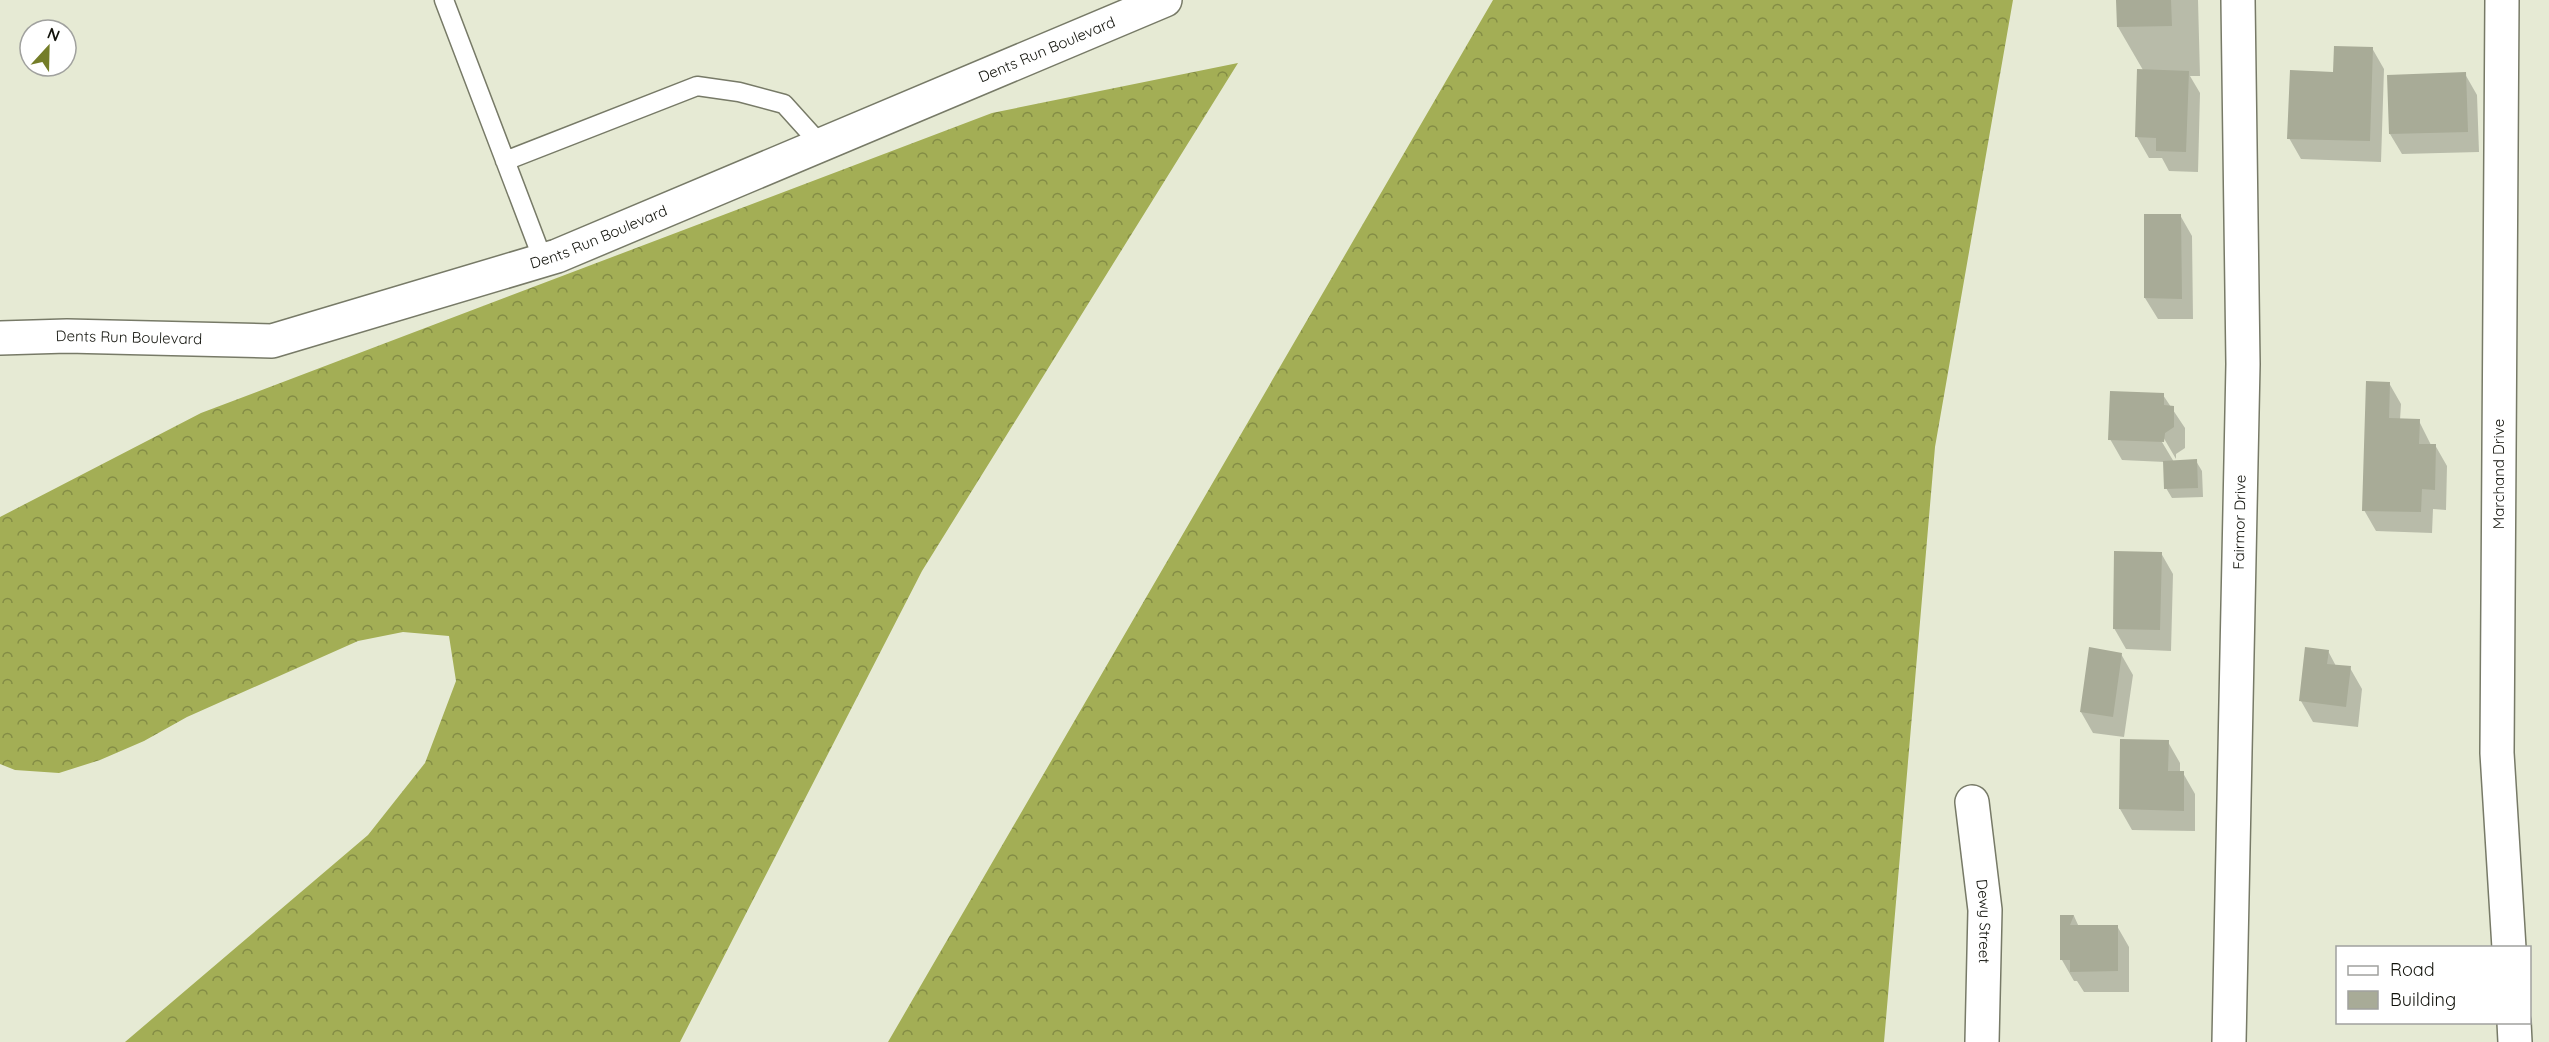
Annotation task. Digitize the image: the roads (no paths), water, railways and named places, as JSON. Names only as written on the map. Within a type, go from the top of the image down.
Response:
[{"type":"street","name":"Dents Run Boulevard","points":[[0,338],[67,336],[272,340],[543,260],[1165,0]]},
{"type":"street","name":"Fairmor Drive","points":[[2229,1042],[2243,364],[2238,0]]},
{"type":"street","name":"Marchand Drive","points":[[2502,0],[2497,753],[2509,946]]},
{"type":"street","name":"Dewy Street","points":[[1972,802],[1985,910],[1982,1042]]},
{"type":"street","points":[[2514,1024],[2515,1042]]},
{"type":"lane","points":[[444,0],[543,260]]},
{"type":"lane","points":[[505,161],[697,86],[739,92],[784,104],[821,145]]}]
